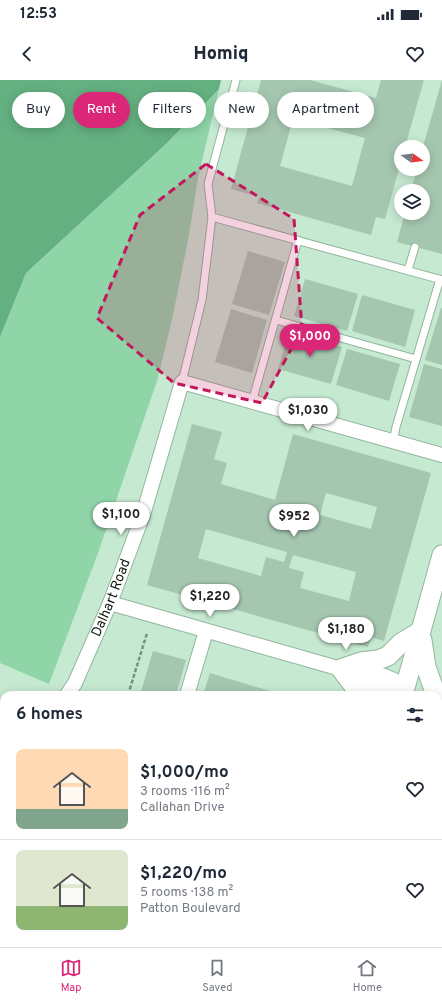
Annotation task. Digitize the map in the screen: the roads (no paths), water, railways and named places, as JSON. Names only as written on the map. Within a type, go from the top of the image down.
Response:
[{"type":"main road","points":[[406,691],[442,555]]},
{"type":"main road","points":[[361,691],[354,686],[341,669],[361,662],[378,660],[388,656],[401,643],[421,631]]},
{"type":"main road","points":[[421,631],[426,667],[437,672]]},
{"type":"main road","points":[[408,691],[437,672]]},
{"type":"main road","points":[[437,672],[437,691]]},
{"type":"street","points":[[182,382],[442,455]]},
{"type":"street","name":"Dalhart Road","points":[[70,691],[75,683],[110,603],[143,515],[182,382]]},
{"type":"street","points":[[110,603],[341,669],[359,669],[395,680],[405,691]]},
{"type":"street","points":[[188,691],[206,631]]},
{"type":"lane","points":[[182,382],[202,300],[212,217],[208,184],[236,80]]},
{"type":"lane","points":[[212,217],[441,279],[416,359],[393,442]]},
{"type":"lane","points":[[252,402],[298,240]]},
{"type":"lane","points":[[408,270],[415,247]]},
{"type":"lane","points":[[276,320],[416,359]]}]
